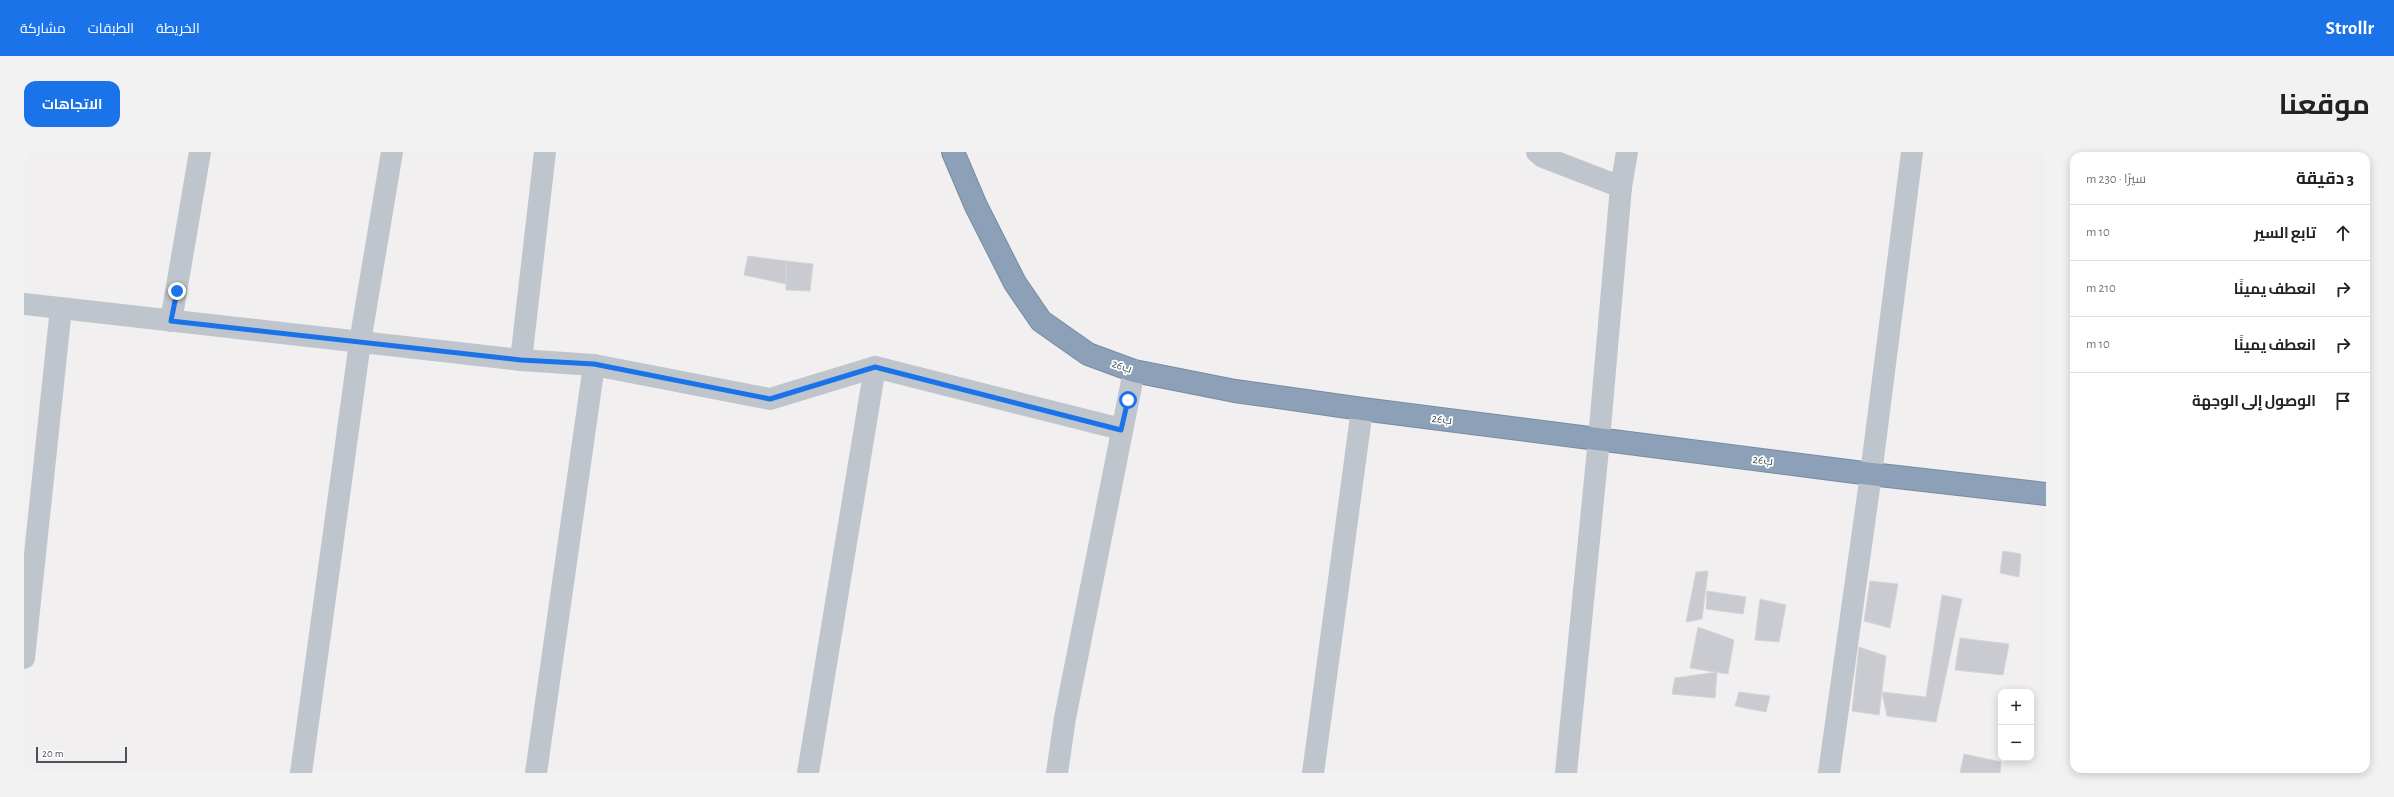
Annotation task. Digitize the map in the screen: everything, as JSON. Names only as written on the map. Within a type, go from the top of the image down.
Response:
[{"type":"highway","name":"26ب","points":[[953,152],[976,206],[1015,283],[1041,321],[1088,354],[1134,371],[1235,391],[1362,409],[1871,474],[2046,494]]},
{"type":"street","points":[[171,321],[200,152]]},
{"type":"street","points":[[301,773],[360,342],[392,152]]},
{"type":"street","points":[[521,360],[545,152]]},
{"type":"street","points":[[1537,152],[1543,156],[1621,187]]},
{"type":"street","points":[[1566,773],[1600,439],[1621,187],[1627,152]]},
{"type":"street","points":[[1829,773],[1871,474],[1912,152]]},
{"type":"street","points":[[24,304],[521,360],[594,364],[770,399],[875,367],[1121,430]]},
{"type":"street","points":[[24,658],[61,308]]},
{"type":"street","points":[[536,773],[594,364]]},
{"type":"street","points":[[808,773],[875,367]]},
{"type":"street","points":[[1057,773],[1121,430],[1134,371]]},
{"type":"street","points":[[1313,773],[1362,409]]},
{"type":"building","points":[[748,256],[786,261],[786,284],[744,275]]},
{"type":"building","points":[[786,261],[813,264],[810,291],[786,290]]},
{"type":"building","points":[[2003,551],[2021,554],[2019,577],[2000,573]]},
{"type":"building","points":[[1708,571],[1702,619],[1686,622],[1696,572]]},
{"type":"building","points":[[1870,581],[1898,584],[1890,628],[1864,621]]},
{"type":"building","points":[[1707,591],[1746,597],[1743,614],[1706,609]]},
{"type":"building","points":[[1942,595],[1962,599],[1936,722],[1887,716],[1882,692],[1926,697]]},
{"type":"building","points":[[1760,599],[1786,605],[1779,642],[1755,640]]},
{"type":"building","points":[[1698,627],[1734,640],[1728,674],[1690,668]]},
{"type":"building","points":[[1960,638],[2009,644],[2003,675],[1955,670]]},
{"type":"building","points":[[1859,647],[1886,656],[1879,715],[1852,711]]},
{"type":"building","points":[[1717,672],[1715,698],[1672,694],[1675,678]]},
{"type":"building","points":[[1739,692],[1770,696],[1766,712],[1735,706]]},
{"type":"building","points":[[1964,754],[2001,762],[2000,773],[1960,773]]},
{"type":"route","points":[[177,291],[171,321],[521,360],[594,364],[770,399],[875,367],[1121,430],[1128,400]]}]
